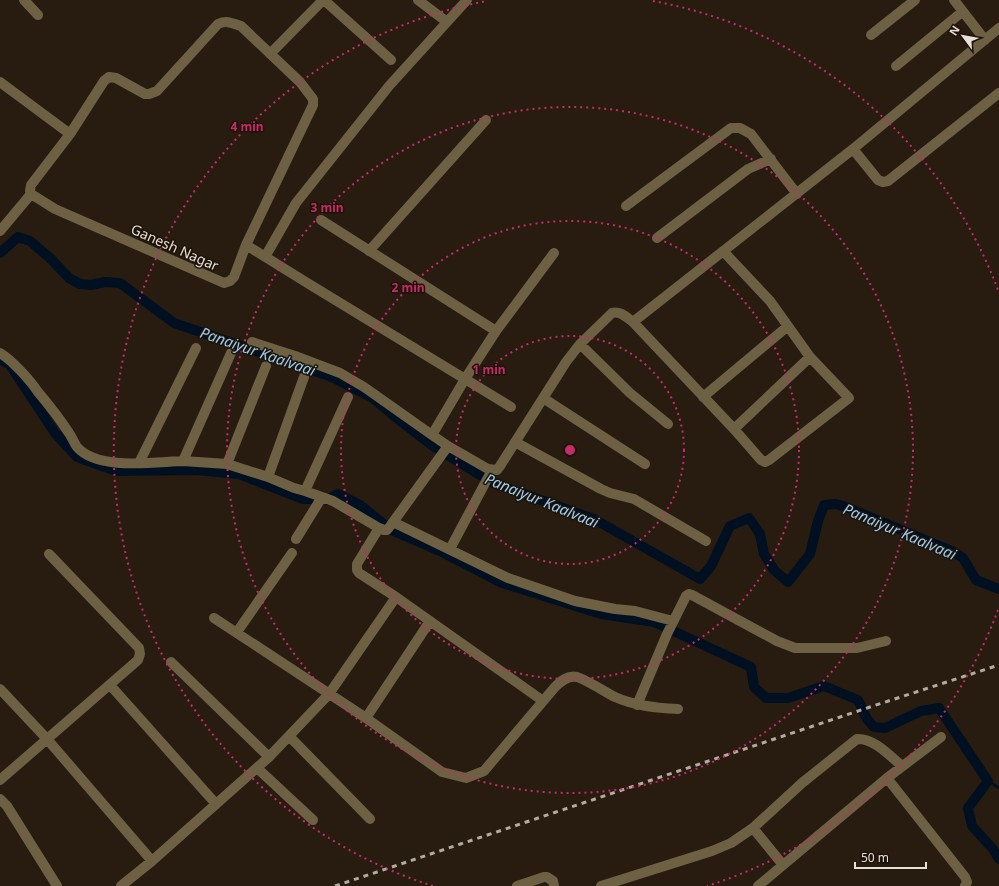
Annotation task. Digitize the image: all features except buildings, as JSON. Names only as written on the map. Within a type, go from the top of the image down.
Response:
[{"type":"street","points":[[24,0],[38,15]]},
{"type":"street","points":[[270,54],[324,0],[391,60]]},
{"type":"street","points":[[418,0],[448,22]]},
{"type":"street","points":[[265,257],[296,203],[389,86],[467,0]]},
{"type":"street","points":[[871,35],[915,0]]},
{"type":"street","points":[[954,0],[985,40]]},
{"type":"street","points":[[896,66],[962,12]]},
{"type":"street","points":[[0,231],[31,194],[30,191],[32,185],[70,134],[104,81],[109,77],[116,78],[145,94],[157,91],[218,24],[223,21],[231,22],[241,26],[300,82],[313,99],[312,106],[246,245],[464,379],[511,406]]},
{"type":"street","points":[[632,322],[797,194],[999,28]]},
{"type":"street","points":[[0,82],[70,134]]},
{"type":"street","points":[[853,149],[878,180],[882,182],[888,181],[999,93]]},
{"type":"street","points":[[369,251],[486,120]]},
{"type":"street","points":[[626,206],[731,128],[740,128],[751,134],[797,194]]},
{"type":"street","points":[[657,238],[748,169],[771,159]]},
{"type":"street","name":"Ganesh Nagar","points":[[31,194],[55,209],[224,283],[230,281],[234,277],[246,245]]},
{"type":"street","points":[[321,220],[496,331]]},
{"type":"street","points":[[450,550],[491,473],[497,470],[500,466],[566,362],[580,344],[612,313],[616,312],[622,314],[632,322],[734,429],[761,460],[765,462],[770,460],[849,398],[810,357],[770,301],[724,252]]},
{"type":"street","points":[[432,435],[464,379],[496,331],[554,253]]},
{"type":"street","points":[[703,397],[788,326]]},
{"type":"street","points":[[252,342],[340,373],[364,387],[432,435],[445,451],[491,473]]},
{"type":"street","points":[[580,344],[630,394],[668,424]]},
{"type":"street","points":[[139,464],[196,348]]},
{"type":"street","points":[[0,353],[8,359],[32,384],[77,446],[91,456],[114,463],[139,464],[183,461],[226,464],[327,498],[388,526],[450,550],[508,578],[575,601],[615,609],[635,611],[672,622]]},
{"type":"street","points":[[183,461],[231,354]]},
{"type":"street","points":[[734,429],[810,357]]},
{"type":"street","points":[[226,464],[266,366]]},
{"type":"street","points":[[268,477],[304,377]]},
{"type":"street","points":[[305,491],[348,397]]},
{"type":"street","points":[[543,398],[645,464]]},
{"type":"street","points":[[515,442],[601,489],[610,493],[634,499],[706,541]]},
{"type":"street","points":[[445,451],[357,564],[357,570],[543,701]]},
{"type":"street","points":[[296,539],[327,498]]},
{"type":"street","points":[[237,632],[292,553]]},
{"type":"street","points":[[0,780],[138,660],[140,654],[138,648],[49,554]]},
{"type":"street","points":[[637,705],[672,622],[686,596],[689,594],[777,641],[794,648],[857,648],[886,641]]},
{"type":"street","points":[[121,886],[152,861],[269,757],[329,694],[396,597]]},
{"type":"street","points":[[214,618],[366,718],[442,772],[466,778],[484,771],[561,681],[568,678],[576,677],[616,698],[637,705],[678,709]]},
{"type":"street","points":[[366,718],[430,621]]},
{"type":"street","points":[[171,662],[269,757]]},
{"type":"street","points":[[110,685],[216,804]]},
{"type":"street","points":[[0,689],[47,739],[152,861]]},
{"type":"street","points":[[289,736],[370,819]]},
{"type":"street","points":[[758,886],[887,778],[941,737]]},
{"type":"street","points":[[601,886],[712,851],[731,843],[753,828],[802,783],[857,739],[869,741],[902,766]]},
{"type":"street","points":[[257,768],[313,820]]},
{"type":"street","points":[[887,778],[965,877],[967,882],[965,886]]},
{"type":"street","points":[[0,799],[7,806],[57,886]]},
{"type":"street","points":[[753,828],[783,865]]},
{"type":"street","points":[[516,886],[547,877],[552,881],[554,886]]},
{"type":"waterway","name":"Panaiyur Kaalvaai","points":[[0,253],[18,237],[30,241],[50,258],[69,278],[80,284],[91,285],[105,282],[120,283],[174,323],[332,377],[373,398],[433,446],[493,483],[594,519],[700,579],[711,566],[730,526],[749,518],[760,534],[764,554],[774,570],[788,582],[810,554],[818,521],[824,505],[836,504],[952,551],[963,558],[976,580],[999,589]]},
{"type":"waterway","points":[[0,359],[10,365],[55,433],[77,457],[116,471],[196,470],[239,474],[303,499],[312,499]]},
{"type":"waterway","points":[[327,500],[338,494],[360,505],[391,530],[442,552],[502,583],[601,614],[654,622],[751,667],[754,687],[766,698],[788,698],[824,686],[858,700],[867,719],[874,727],[885,728],[921,711],[939,708],[988,781],[968,808],[972,826],[993,849],[999,859]]},
{"type":"waterway","points":[[988,781],[999,788]]},
{"type":"railway","points":[[335,886],[999,665]]}]
